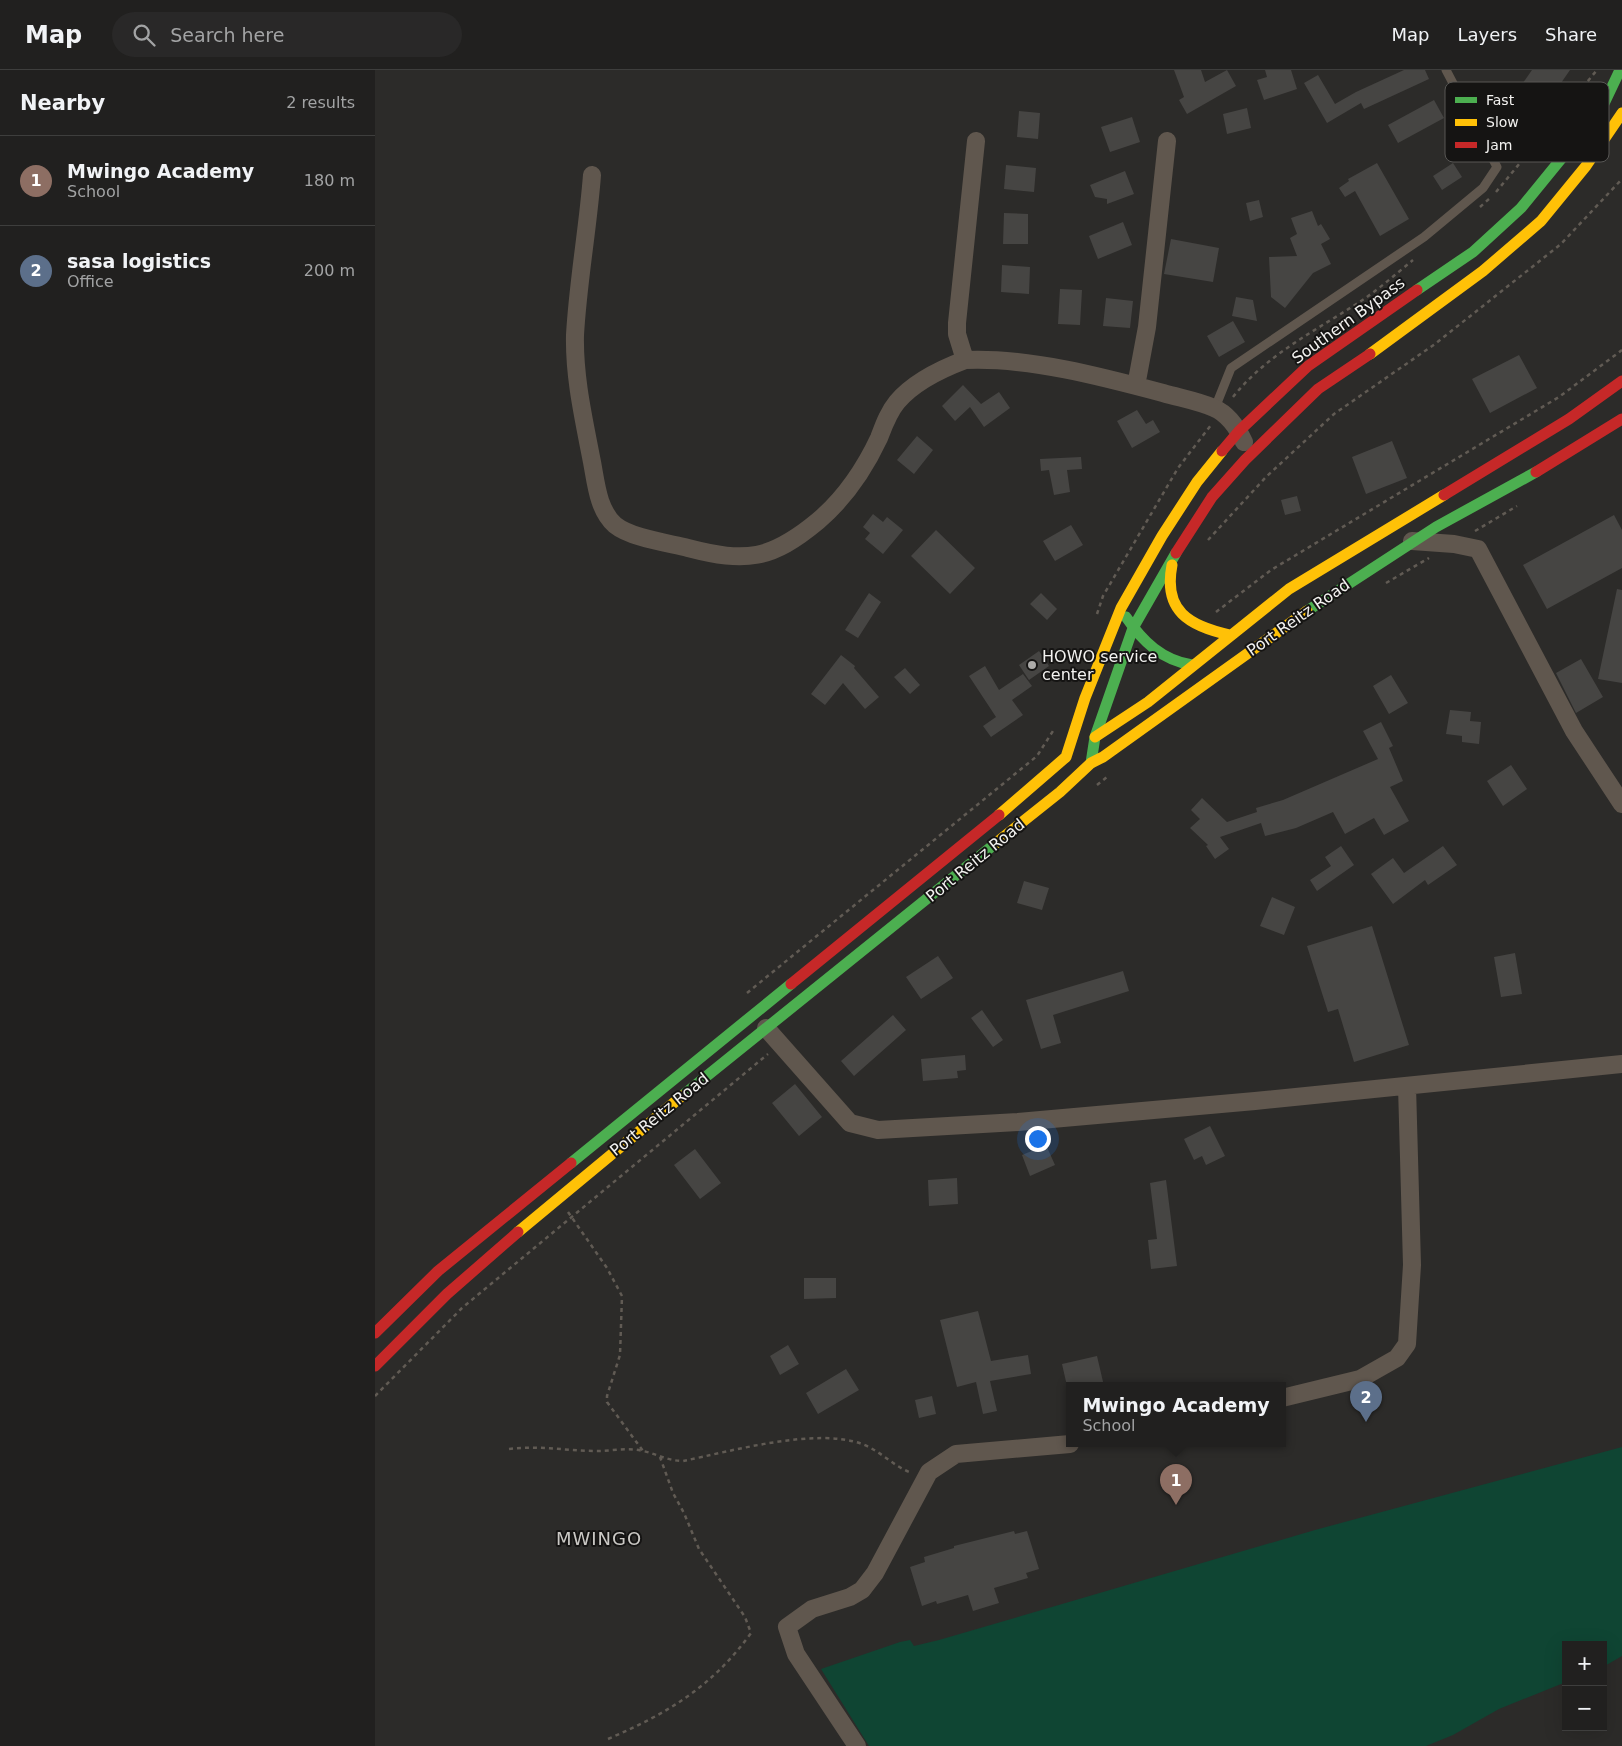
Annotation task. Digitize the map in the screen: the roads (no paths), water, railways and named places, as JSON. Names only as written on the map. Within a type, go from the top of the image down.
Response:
[{"type":"main road","name":"Southern Bypass","points":[[1609,93],[1620,70]]},
{"type":"main road","points":[[1609,133],[1622,113]]},
{"type":"main road","name":"Southern Bypass","points":[[1067,757],[1085,698],[1121,608],[1162,536],[1192,490],[1239,431],[1308,366],[1473,252],[1521,208],[1559,162]]},
{"type":"main road","points":[[1091,763],[1095,737],[1133,628],[1177,551],[1212,497],[1245,460],[1318,389],[1409,328],[1483,272],[1541,221],[1590,162]]},
{"type":"main road","name":"Port Reitz Road","points":[[1095,737],[1148,702],[1289,589],[1569,419],[1622,381]]},
{"type":"main road","name":"Port Reitz Road","points":[[375,1366],[447,1294],[559,1196],[765,1028],[1053,798],[1091,763],[1103,757],[1313,604],[1412,541],[1587,444],[1622,419]]},
{"type":"main road","points":[[1177,551],[1168,578],[1175,606],[1182,617],[1190,622],[1209,632],[1230,635]]},
{"type":"main road","points":[[1121,608],[1133,628],[1153,648],[1173,661],[1192,666]]},
{"type":"main road","points":[[375,1333],[438,1270],[1043,779],[1067,757]]},
{"type":"street","points":[[965,360],[957,334],[957,323],[976,141]]},
{"type":"street","points":[[1136,386],[1147,327],[1167,141]]},
{"type":"street","points":[[592,175],[575,336],[577,370],[582,418],[599,496],[606,513],[616,525],[654,540],[721,556],[748,558],[773,550],[799,535],[840,500],[855,482],[887,417],[897,402],[910,390],[932,376],[965,360],[990,359],[1031,364],[1136,386],[1218,411],[1239,431],[1245,443],[1245,460]]},
{"type":"street","points":[[1412,541],[1454,544],[1478,549],[1574,731],[1622,804]]},
{"type":"street","name":"Port Reitz Road","points":[[1067,757],[1095,737]]},
{"type":"street","points":[[765,1028],[850,1123],[878,1130],[1018,1122],[1622,1064]]},
{"type":"street","points":[[1286,1397],[1360,1379],[1397,1358],[1407,1344],[1412,1265],[1407,1086]]},
{"type":"street","points":[[857,1746],[796,1654],[787,1627],[812,1609],[850,1597],[863,1590],[875,1573],[929,1472],[957,1454],[1066,1444]]},
{"type":"lane","points":[[1446,70],[1452,82]]},
{"type":"lane","points":[[1218,411],[1231,368],[1424,237],[1483,188],[1497,167],[1494,162]]},
{"type":"place","name":"HOWO service center","points":[[1032,665]]},
{"type":"place","name":"sasa logistics","points":[[1366,1422]]},
{"type":"place","name":"Mwingo Academy","points":[[1176,1505]]},
{"type":"district","name":"MWINGO","points":[[599,1539]]}]
